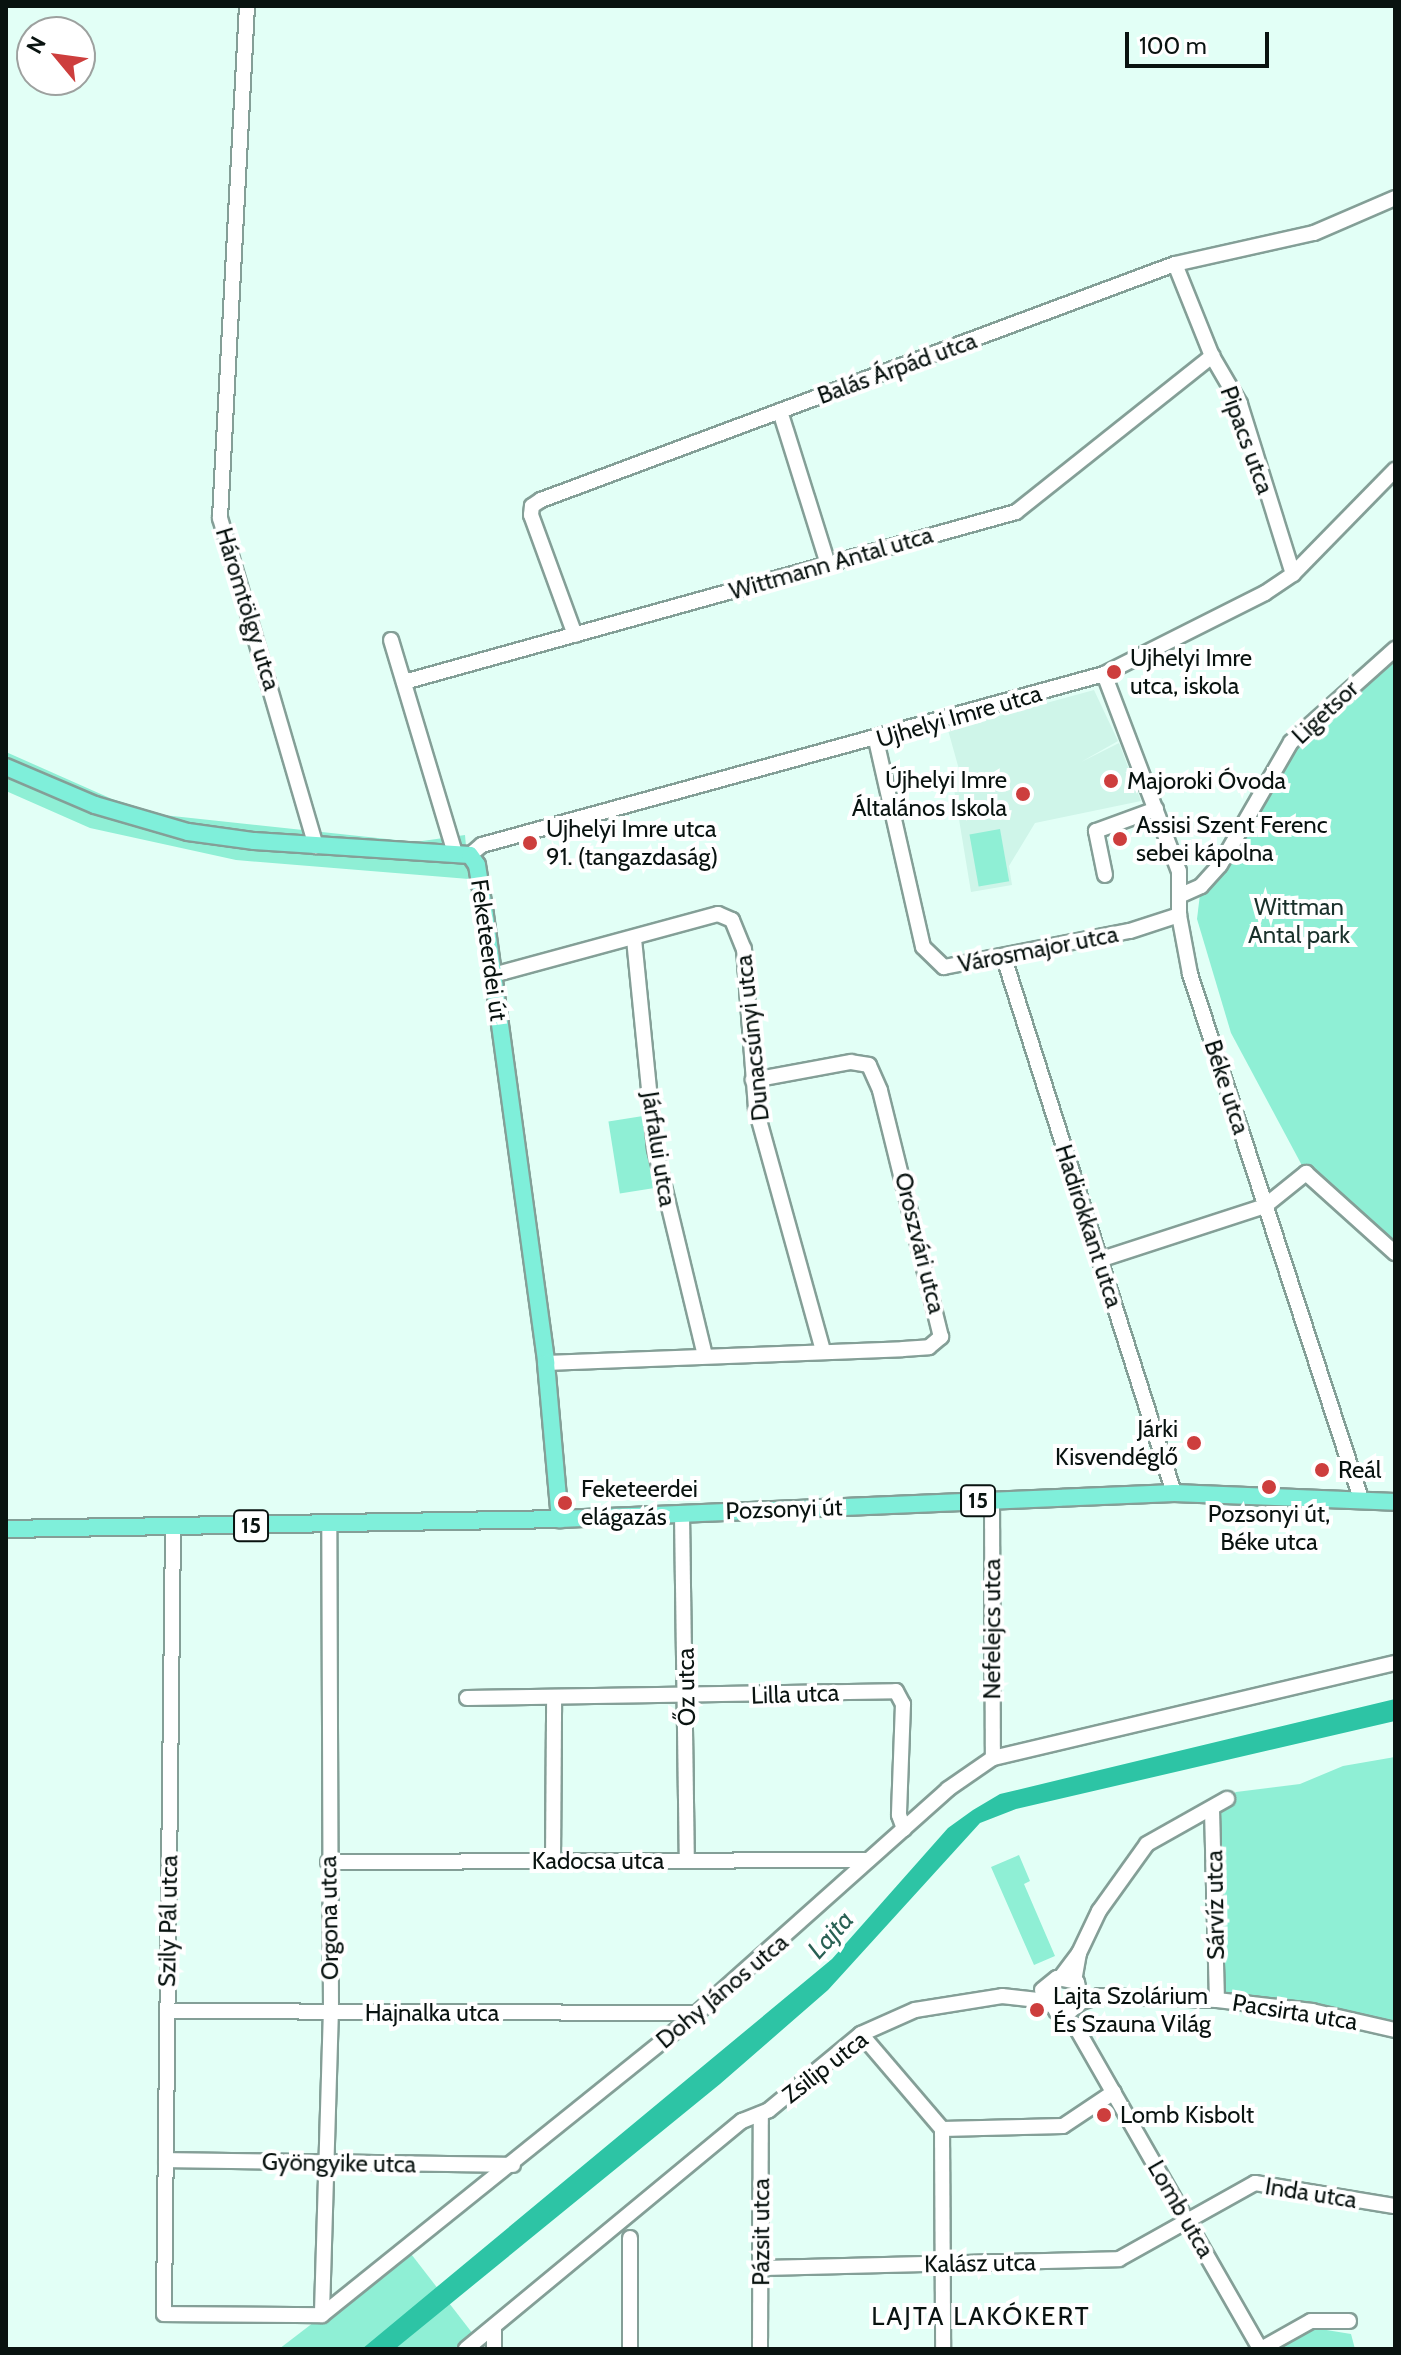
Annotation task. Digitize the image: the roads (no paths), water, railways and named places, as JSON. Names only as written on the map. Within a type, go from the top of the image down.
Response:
[{"type":"main road","name":"Feketeerdei út","points":[[6,767],[95,805],[173,828],[316,846],[462,855],[477,865],[546,1363],[560,1519]]},
{"type":"main road","name":"Pozsonyi út","points":[[173,1527],[560,1519],[1174,1493],[1395,1502]]},
{"type":"main road","name":"15","points":[[6,1529],[173,1527]]},
{"type":"street","name":"Háromtölgy utca","points":[[247,6],[222,535],[256,635],[316,846]]},
{"type":"street","name":"Balás Árpád utca","points":[[575,635],[531,515],[533,505],[1175,264],[1314,233],[1395,198]]},
{"type":"street","name":"Pipacs utca","points":[[1175,264],[1212,356],[1240,404],[1293,574]]},
{"type":"street","name":"Wittmann Antal utca","points":[[404,682],[1016,512],[1212,356]]},
{"type":"street","points":[[780,411],[828,564]]},
{"type":"street","name":"Ujhelyi Imre utca","points":[[462,855],[482,845],[876,740],[1104,674],[1265,593],[1293,574],[1395,470]]},
{"type":"street","points":[[391,640],[462,855]]},
{"type":"street","name":"Ligetsor","points":[[1181,895],[1201,886],[1220,865],[1291,742],[1395,649]]},
{"type":"street","name":"Béke utca","points":[[1104,674],[1179,871],[1179,915],[1190,974],[1361,1499]]},
{"type":"street","name":"Városmajor utca","points":[[876,740],[923,947],[944,967],[1004,958],[1179,915]]},
{"type":"street","points":[[1105,875],[1096,831],[1156,809]]},
{"type":"street","name":"Dunacsúnyi utca","points":[[493,975],[718,914],[732,920],[741,932],[744,949],[753,1080],[774,1181],[823,1351]]},
{"type":"street","name":"Járfalui utca","points":[[634,939],[655,1149],[705,1355]]},
{"type":"street","name":"Hadirokkant utca","points":[[1004,958],[1174,1493]]},
{"type":"street","name":"Oroszvári utca","points":[[546,1363],[929,1347],[941,1337],[937,1304],[880,1090],[869,1065],[851,1062],[753,1080]]},
{"type":"street","points":[[1099,1260],[1265,1206],[1306,1173],[1395,1253]]},
{"type":"street","name":"Nefelejcs utca","points":[[992,1500],[993,1758]]},
{"type":"street","name":"Őz utca","points":[[682,1514],[687,1860]]},
{"type":"street","name":"Orgona utca","points":[[322,2312],[329,2163],[331,2013],[329,1524]]},
{"type":"street","name":"Szily Pál utca","points":[[173,1527],[164,2314],[322,2312]]},
{"type":"street","name":"Dohy János utca","points":[[322,2312],[513,2165],[697,2013],[904,1829],[993,1758],[1395,1663]]},
{"type":"street","name":"Lilla utca","points":[[467,1698],[686,1698],[896,1691],[903,1704],[899,1815],[904,1829]]},
{"type":"street","points":[[553,1861],[554,1699]]},
{"type":"street","name":"Sárvíz utca","points":[[1077,2029],[1075,1991],[1079,1953],[1107,1898],[1147,1844],[1179,1822],[1212,1810],[1227,1799]]},
{"type":"street","name":"Sárvíz utca","points":[[1212,1810],[1217,2000]]},
{"type":"street","name":"Kadocsa utca","points":[[328,1862],[868,1860]]},
{"type":"street","points":[[1050,2000],[1075,1991]]},
{"type":"street","points":[[1050,2000],[1075,1991]]},
{"type":"street","name":"Pacsirta utca","points":[[1075,1991],[1099,1996],[1217,2000],[1312,2011],[1395,2030]]},
{"type":"street","name":"Zsilip utca","points":[[466,2349],[742,2121],[761,2114],[861,2034],[915,2010],[1030,1995],[1050,2000]]},
{"type":"street","points":[[1050,2000],[1077,2029]]},
{"type":"street","name":"Hajnalka utca","points":[[167,2011],[697,2013]]},
{"type":"street","name":"Lomb utca","points":[[1077,2029],[1260,2349]]},
{"type":"street","points":[[861,2034],[942,2129],[943,2349]]},
{"type":"street","points":[[942,2129],[1063,2126],[1114,2092]]},
{"type":"street","name":"Pázsit utca","points":[[760,2349],[761,2114]]},
{"type":"street","name":"Gyöngyike utca","points":[[166,2160],[513,2165]]},
{"type":"street","name":"Inda utca","points":[[1190,2222],[1255,2183],[1394,2206]]},
{"type":"street","name":"Kalász utca","points":[[761,2268],[1119,2259],[1190,2222]]},
{"type":"street","points":[[630,2238],[630,2349]]},
{"type":"street","points":[[1260,2349],[1311,2321],[1349,2321]]},
{"type":"street","points":[[494,2328],[494,2349]]},
{"type":"place","name":"Ujhelyi Imre utca, iskola","points":[[1114,672]]},
{"type":"place","name":"Majoroki Óvoda","points":[[1111,781]]},
{"type":"place","name":"Újhelyi Imre Általános Iskola","points":[[1023,794]]},
{"type":"place","name":"Assisi Szent Ferenc sebei kápolna","points":[[1120,839]]},
{"type":"place","name":"Ujhelyi Imre utca 91. (tangazdaság)","points":[[530,843]]},
{"type":"place","name":"Járki Kisvendéglő","points":[[1194,1443]]},
{"type":"place","name":"Reál","points":[[1322,1470]]},
{"type":"place","name":"Pozsonyi út, Béke utca","points":[[1269,1487]]},
{"type":"place","name":"Feketeerdei elágazás","points":[[565,1503]]},
{"type":"place","name":"Lajta Szolárium És Szauna Világ","points":[[1037,2010]]},
{"type":"place","name":"Lomb Kisbolt","points":[[1104,2115]]},
{"type":"district","name":"LAJTA LAKÓKERT","points":[[981,2317]]},
{"type":"park label","name":"Wittman Antal park","points":[[1299,921]]},
{"type":"water label","name":"Lajta","points":[[831,1935]]}]
